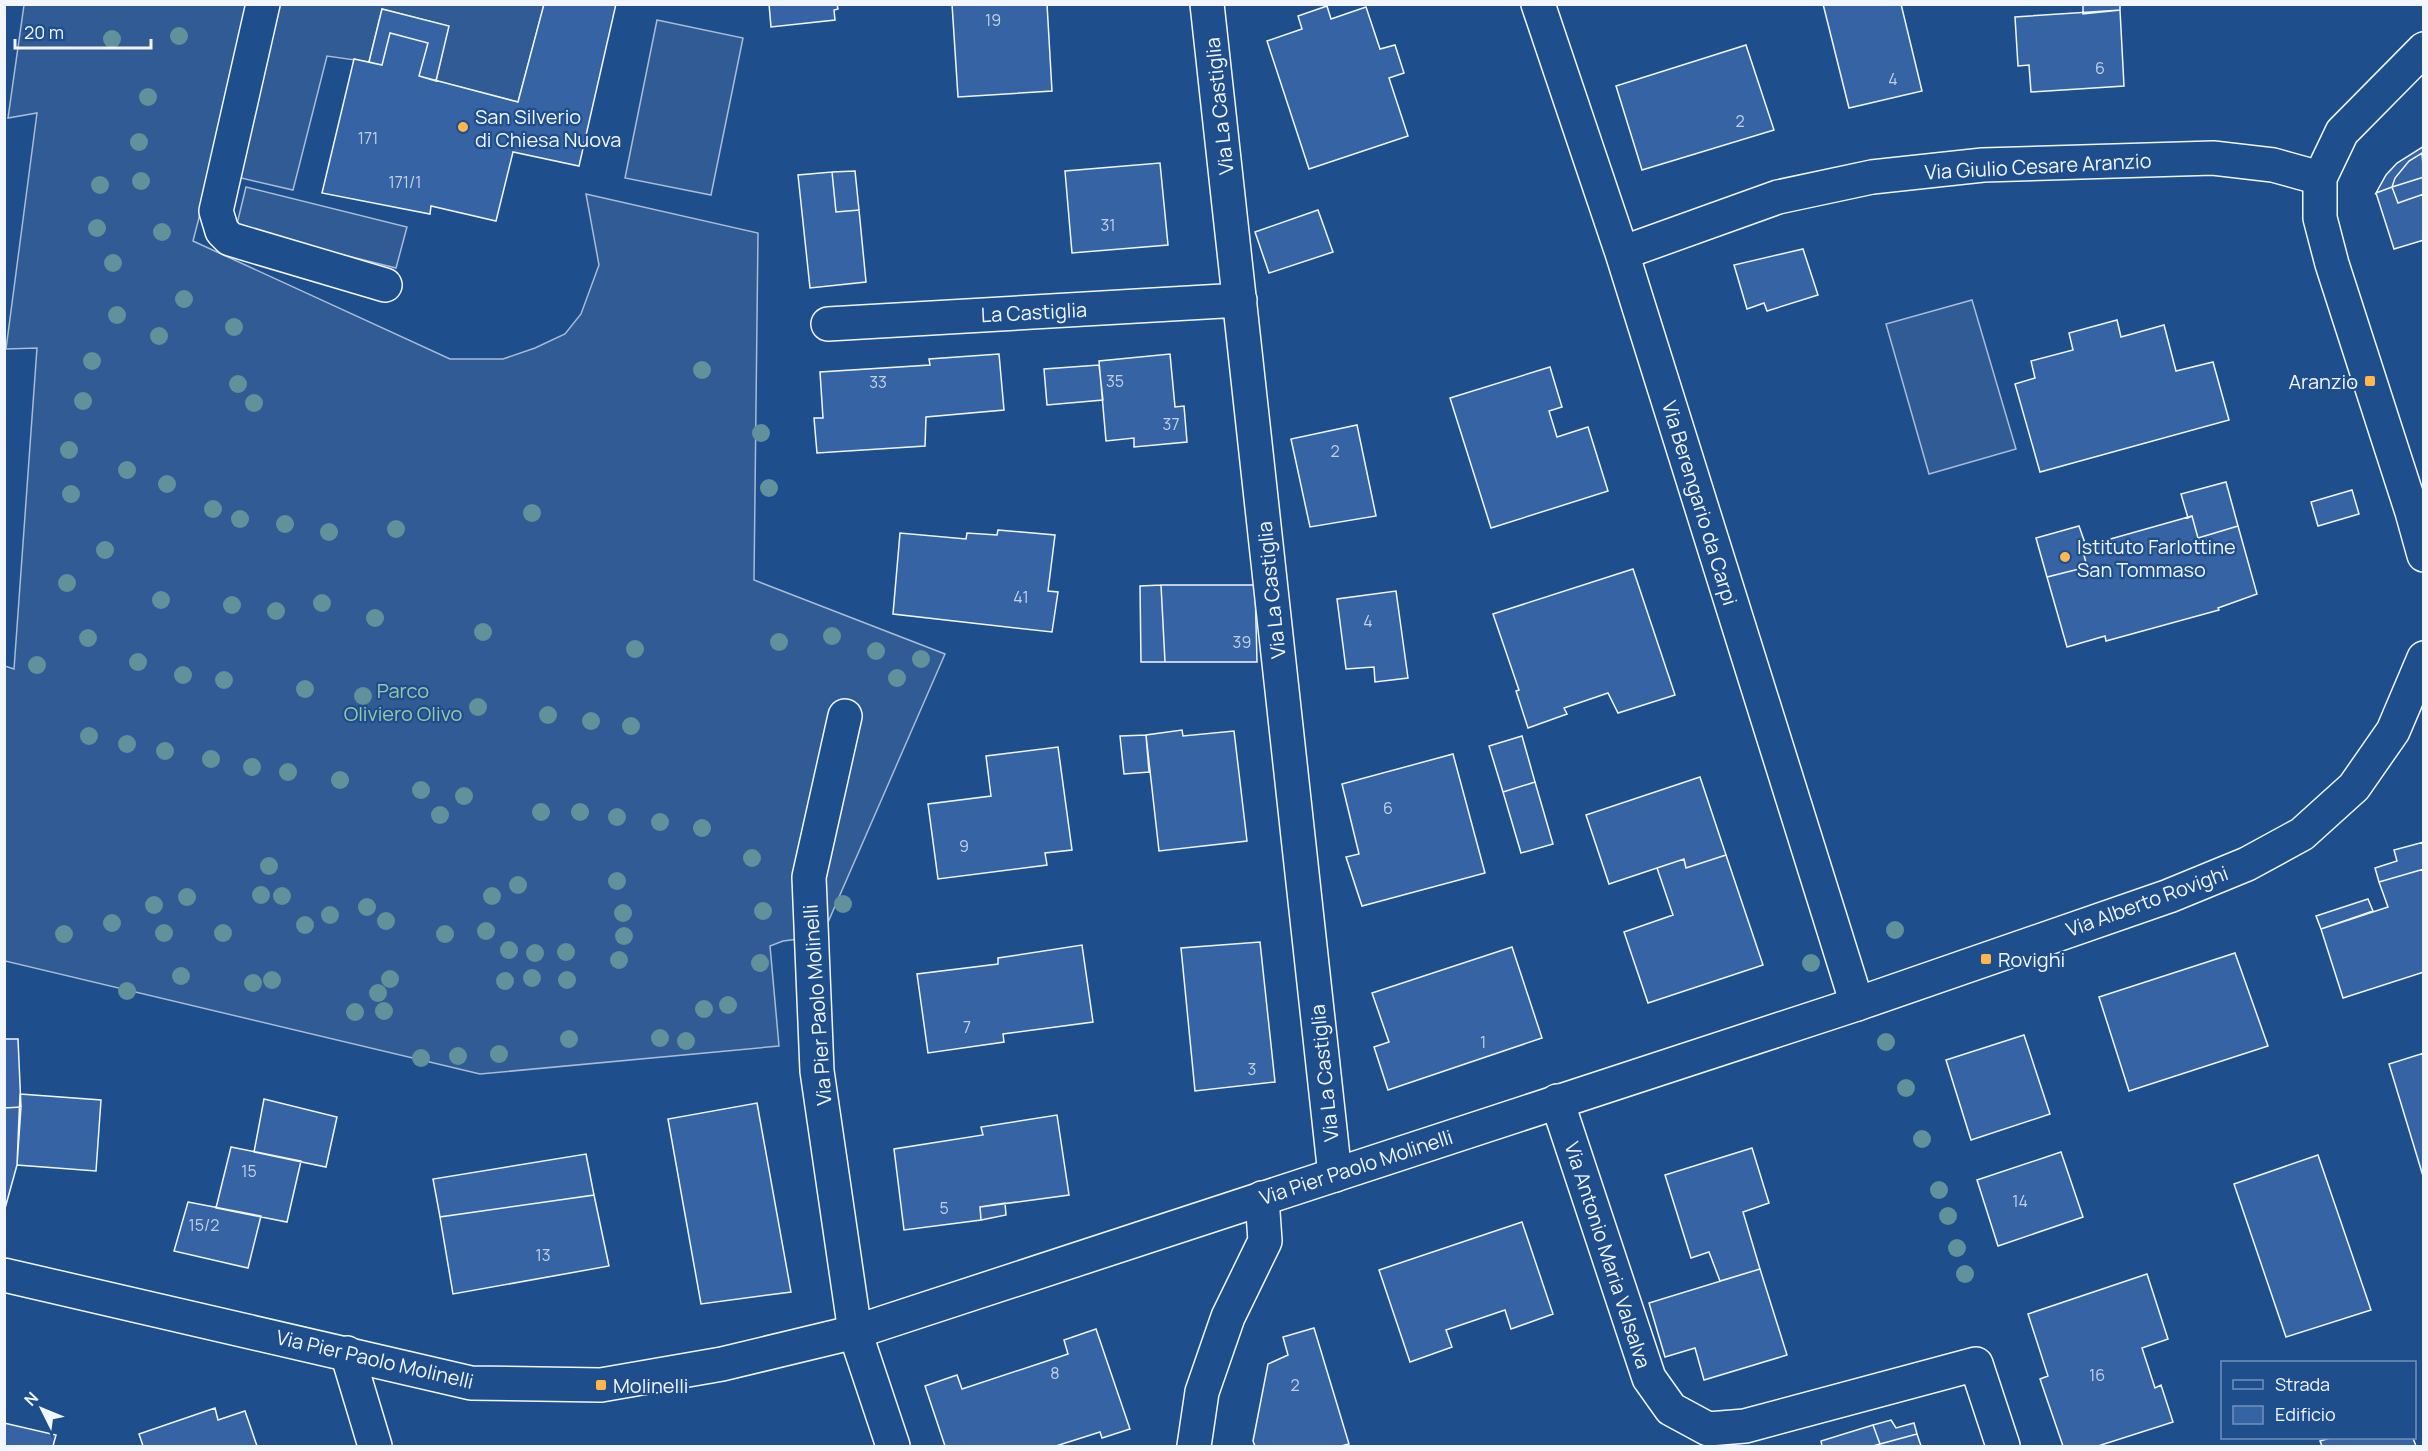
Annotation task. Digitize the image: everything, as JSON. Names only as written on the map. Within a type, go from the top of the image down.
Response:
[{"type":"street","points":[[263,4],[216,211],[222,231],[230,239],[385,285]]},
{"type":"street","name":"Via La Castiglia","points":[[1207,4],[1335,1175]]},
{"type":"street","name":"Via Berengario da Carpi","points":[[1538,4],[1622,253],[1857,1004]]},
{"type":"street","points":[[2424,49],[2342,132],[2320,178],[2320,218],[2332,264],[2424,555]]},
{"type":"street","name":"Via Giulio Cesare Aranzio","points":[[1622,253],[1778,197],[1872,177],[1939,169],[1983,165],[2213,158],[2273,165],[2320,178]]},
{"type":"street","name":"La Castiglia","points":[[828,324],[1240,300]]},
{"type":"street","name":"Via Alberto Rovighi","points":[[1857,1004],[2169,896],[2247,864],[2302,834],[2354,787],[2393,731],[2424,658]]},
{"type":"street","name":"Via Pier Paolo Molinelli","points":[[845,716],[809,877],[817,1071],[855,1332]]},
{"type":"street","name":"Via Pier Paolo Molinelli","points":[[4,1275],[471,1383],[601,1385],[722,1364],[855,1332],[1857,1004]]},
{"type":"street","name":"Via Antonio Maria Valsalva","points":[[1557,1101],[1649,1378],[1671,1409],[1708,1429],[1745,1426],[1976,1364],[2003,1446]]},
{"type":"street","points":[[1194,1446],[1202,1392],[1228,1317],[1265,1241],[1262,1198]]},
{"type":"street","points":[[855,1332],[893,1446]]},
{"type":"street","points":[[347,1353],[375,1446]]},
{"type":"shaded area","name":"Parco Oliviero Olivo","points":[[24,5],[254,5],[193,241],[450,359],[503,359],[565,334],[581,314],[599,265],[586,194],[758,233],[754,580],[945,654],[822,936],[783,941],[770,946],[779,1046],[480,1074],[5,961],[5,666],[14,669],[37,348],[6,349],[37,113],[8,118]]},
{"type":"shaded area","points":[[278,5],[544,5],[518,102],[436,81],[448,26],[382,9],[369,62],[327,56],[293,190],[237,177]]},
{"type":"shaded area","points":[[657,20],[743,38],[711,195],[625,178]]},
{"type":"shaded area","points":[[246,187],[407,227],[396,268],[236,228]]},
{"type":"shaded area","points":[[1972,300],[2016,449],[1929,474],[1886,324]]},
{"type":"building","name":"San Silverio di Chiesa Nuova","points":[[544,4],[616,4],[579,166],[513,152],[496,221],[431,206],[430,214],[322,193],[354,59],[382,65],[390,33],[428,43],[419,76],[518,102]]},
{"type":"building","points":[[769,4],[837,4],[838,9],[834,10],[835,20],[771,27]]},
{"type":"building","points":[[952,4],[1047,4],[1052,91],[958,97]]},
{"type":"building","points":[[1823,4],[1901,4],[1922,91],[1849,108]]},
{"type":"building","points":[[2083,4],[2120,4],[2120,10],[2083,14]]},
{"type":"building","points":[[1327,6],[1331,19],[1366,7],[1380,49],[1395,45],[1404,73],[1389,78],[1408,136],[1309,169],[1267,41],[1302,29],[1298,16]]},
{"type":"building","points":[[382,9],[449,26],[436,81],[419,76],[428,43],[390,33],[382,65],[369,62]]},
{"type":"building","points":[[2120,10],[2124,86],[2031,92],[2029,65],[2018,66],[2015,17]]},
{"type":"building","points":[[1746,45],[1774,130],[1642,170],[1616,86]]},
{"type":"building","points":[[2424,146],[2424,157],[2422,153],[2409,161],[2395,178],[2392,187],[2376,193],[2386,175],[2397,163]]},
{"type":"building","points":[[2422,153],[2424,177],[2392,187],[2395,178],[2409,161]]},
{"type":"building","points":[[1160,163],[1168,245],[1072,253],[1065,171]]},
{"type":"building","points":[[855,171],[859,210],[836,212],[832,172]]},
{"type":"building","points":[[832,172],[836,212],[859,210],[866,282],[810,288],[798,175]]},
{"type":"building","points":[[2424,177],[2424,194],[2398,203],[2392,187]]},
{"type":"building","points":[[2392,187],[2398,203],[2424,194],[2424,240],[2394,249],[2376,193]]},
{"type":"building","points":[[1318,210],[1333,252],[1269,273],[1255,232]]},
{"type":"building","points":[[1803,249],[1818,295],[1767,311],[1764,303],[1747,309],[1734,265]]},
{"type":"building","points":[[2117,320],[2121,337],[2164,325],[2176,371],[2213,362],[2229,420],[2040,472],[2015,384],[2035,378],[2031,361],[2073,350],[2069,333]]},
{"type":"building","points":[[999,354],[1004,410],[926,417],[925,446],[817,453],[814,418],[823,418],[820,372],[930,365],[929,359]]},
{"type":"building","points":[[1170,354],[1175,407],[1184,406],[1187,442],[1134,447],[1134,438],[1106,441],[1099,361]]},
{"type":"building","points":[[1099,365],[1103,400],[1047,405],[1044,369]]},
{"type":"building","points":[[1550,367],[1562,407],[1549,411],[1557,437],[1588,427],[1608,491],[1491,528],[1450,398]]},
{"type":"building","points":[[1357,425],[1376,516],[1310,527],[1291,439]]},
{"type":"building","points":[[2226,482],[2238,526],[2198,538],[2192,516],[2188,518],[2181,494]]},
{"type":"building","points":[[2352,490],[2359,514],[2318,526],[2311,502]]},
{"type":"building","points":[[2192,516],[2198,538],[2238,526],[2257,594],[2218,608],[2219,610],[2106,641],[2105,636],[2067,647],[2047,577],[2087,567],[2082,547]]},
{"type":"building","points":[[2079,526],[2086,546],[2082,547],[2087,567],[2047,577],[2036,538]]},
{"type":"building","points":[[998,530],[1055,535],[1048,591],[1058,592],[1052,632],[893,614],[900,533],[966,539],[967,533],[997,535]]},
{"type":"building","points":[[1633,569],[1675,695],[1618,713],[1608,693],[1564,708],[1567,714],[1528,728],[1516,691],[1519,690],[1493,614]]},
{"type":"building","points":[[1161,585],[1165,662],[1141,662],[1140,586]]},
{"type":"building","points":[[1161,585],[1255,585],[1257,662],[1165,662]]},
{"type":"building","points":[[1396,591],[1408,678],[1375,682],[1374,667],[1346,669],[1337,599]]},
{"type":"building","points":[[1182,730],[1183,736],[1234,731],[1247,841],[1159,851],[1146,735]]},
{"type":"building","points":[[1146,735],[1149,772],[1124,774],[1120,736]]},
{"type":"building","points":[[1522,736],[1535,782],[1503,792],[1489,746]]},
{"type":"building","points":[[1058,747],[1072,850],[1045,853],[1047,865],[938,879],[928,804],[991,796],[986,756]]},
{"type":"building","points":[[1453,754],[1485,873],[1362,906],[1346,857],[1359,854],[1342,784]]},
{"type":"building","points":[[1700,777],[1726,855],[1686,868],[1684,859],[1609,884],[1586,815]]},
{"type":"building","points":[[1535,782],[1553,844],[1521,853],[1503,792]]},
{"type":"building","points":[[2424,842],[2424,869],[2379,882],[2375,868],[2397,861],[2394,850]]},
{"type":"building","points":[[1726,855],[1763,965],[1648,1003],[1624,932],[1673,915],[1657,868],[1684,859],[1686,868]]},
{"type":"building","points":[[2424,869],[2424,972],[2343,998],[2321,929],[2388,907],[2379,882]]},
{"type":"building","points":[[2368,899],[2373,911],[2321,929],[2316,916]]},
{"type":"building","points":[[1260,942],[1275,1082],[1195,1091],[1181,948]]},
{"type":"building","points":[[1082,945],[1093,1022],[1003,1034],[1004,1042],[928,1053],[917,974],[998,964],[998,958]]},
{"type":"building","points":[[1512,947],[1542,1038],[1388,1090],[1374,1047],[1389,1042],[1372,993]]},
{"type":"building","points":[[2235,953],[2268,1046],[2129,1091],[2099,997]]},
{"type":"building","points":[[2024,1035],[2050,1114],[1971,1140],[1946,1060]]},
{"type":"building","points":[[4,1039],[18,1039],[21,1107],[4,1108]]},
{"type":"building","points":[[2424,1053],[2424,1175],[2423,1176],[2389,1064]]},
{"type":"building","points":[[20,1094],[101,1100],[96,1171],[17,1165]]},
{"type":"building","points":[[264,1099],[337,1117],[326,1167],[254,1152]]},
{"type":"building","points":[[757,1103],[791,1292],[701,1304],[668,1119]]},
{"type":"building","points":[[21,1107],[17,1165],[4,1212],[4,1108]]},
{"type":"building","points":[[1057,1115],[1069,1195],[980,1207],[981,1220],[904,1230],[894,1149],[983,1135],[981,1127]]},
{"type":"building","points":[[231,1147],[301,1161],[287,1222],[216,1208]]},
{"type":"building","points":[[1752,1148],[1769,1203],[1743,1212],[1760,1269],[1720,1281],[1709,1252],[1691,1258],[1665,1175]]},
{"type":"building","points":[[2061,1152],[2083,1217],[1998,1246],[1977,1180]]},
{"type":"building","points":[[586,1154],[594,1195],[440,1217],[433,1179]]},
{"type":"building","points":[[2318,1155],[2371,1310],[2286,1337],[2234,1184]]},
{"type":"building","points":[[594,1195],[609,1266],[453,1294],[440,1217]]},
{"type":"building","points":[[188,1202],[261,1216],[248,1268],[174,1251]]},
{"type":"building","points":[[1005,1203],[1006,1215],[981,1220],[980,1207]]},
{"type":"building","points":[[1522,1222],[1553,1314],[1511,1329],[1505,1310],[1446,1330],[1452,1347],[1410,1362],[1379,1270]]},
{"type":"building","points":[[1760,1269],[1787,1355],[1704,1380],[1695,1348],[1665,1357],[1649,1303]]},
{"type":"building","points":[[2147,1274],[2168,1339],[2142,1348],[2155,1388],[2161,1385],[2173,1422],[2098,1446],[2063,1446],[2040,1379],[2048,1376],[2028,1314]]},
{"type":"building","points":[[1314,1328],[1349,1444],[1341,1446],[1255,1446],[1253,1441],[1268,1364],[1288,1355],[1283,1337]]},
{"type":"building","points":[[1096,1329],[1130,1429],[1102,1438],[1100,1432],[1056,1446],[945,1446],[925,1386],[957,1375],[962,1389],[1068,1354],[1064,1340]]},
{"type":"building","points":[[215,1408],[218,1420],[245,1411],[257,1446],[143,1446],[139,1434]]},
{"type":"building","points":[[1891,1420],[1896,1428],[1914,1423],[1917,1434],[1880,1444],[1873,1425]]},
{"type":"building","points":[[4,1423],[56,1435],[53,1446],[4,1446]]},
{"type":"building","points":[[1873,1425],[1880,1444],[1822,1446],[1821,1441]]},
{"type":"building","points":[[1917,1434],[1921,1446],[1873,1446],[1880,1444]]},
{"type":"building","points":[[2327,1439],[2413,1439],[2416,1446],[2322,1446],[2320,1441]]},
{"type":"place","name":"San Silverio di Chiesa Nuova","points":[[463,127]]},
{"type":"place","name":"Aranzio","points":[[2370,381]]},
{"type":"place","name":"Istituto Farlottine San Tommaso","points":[[2065,557]]},
{"type":"place","name":"Rovighi","points":[[1986,959]]},
{"type":"place","name":"Molinelli","points":[[601,1385]]}]
